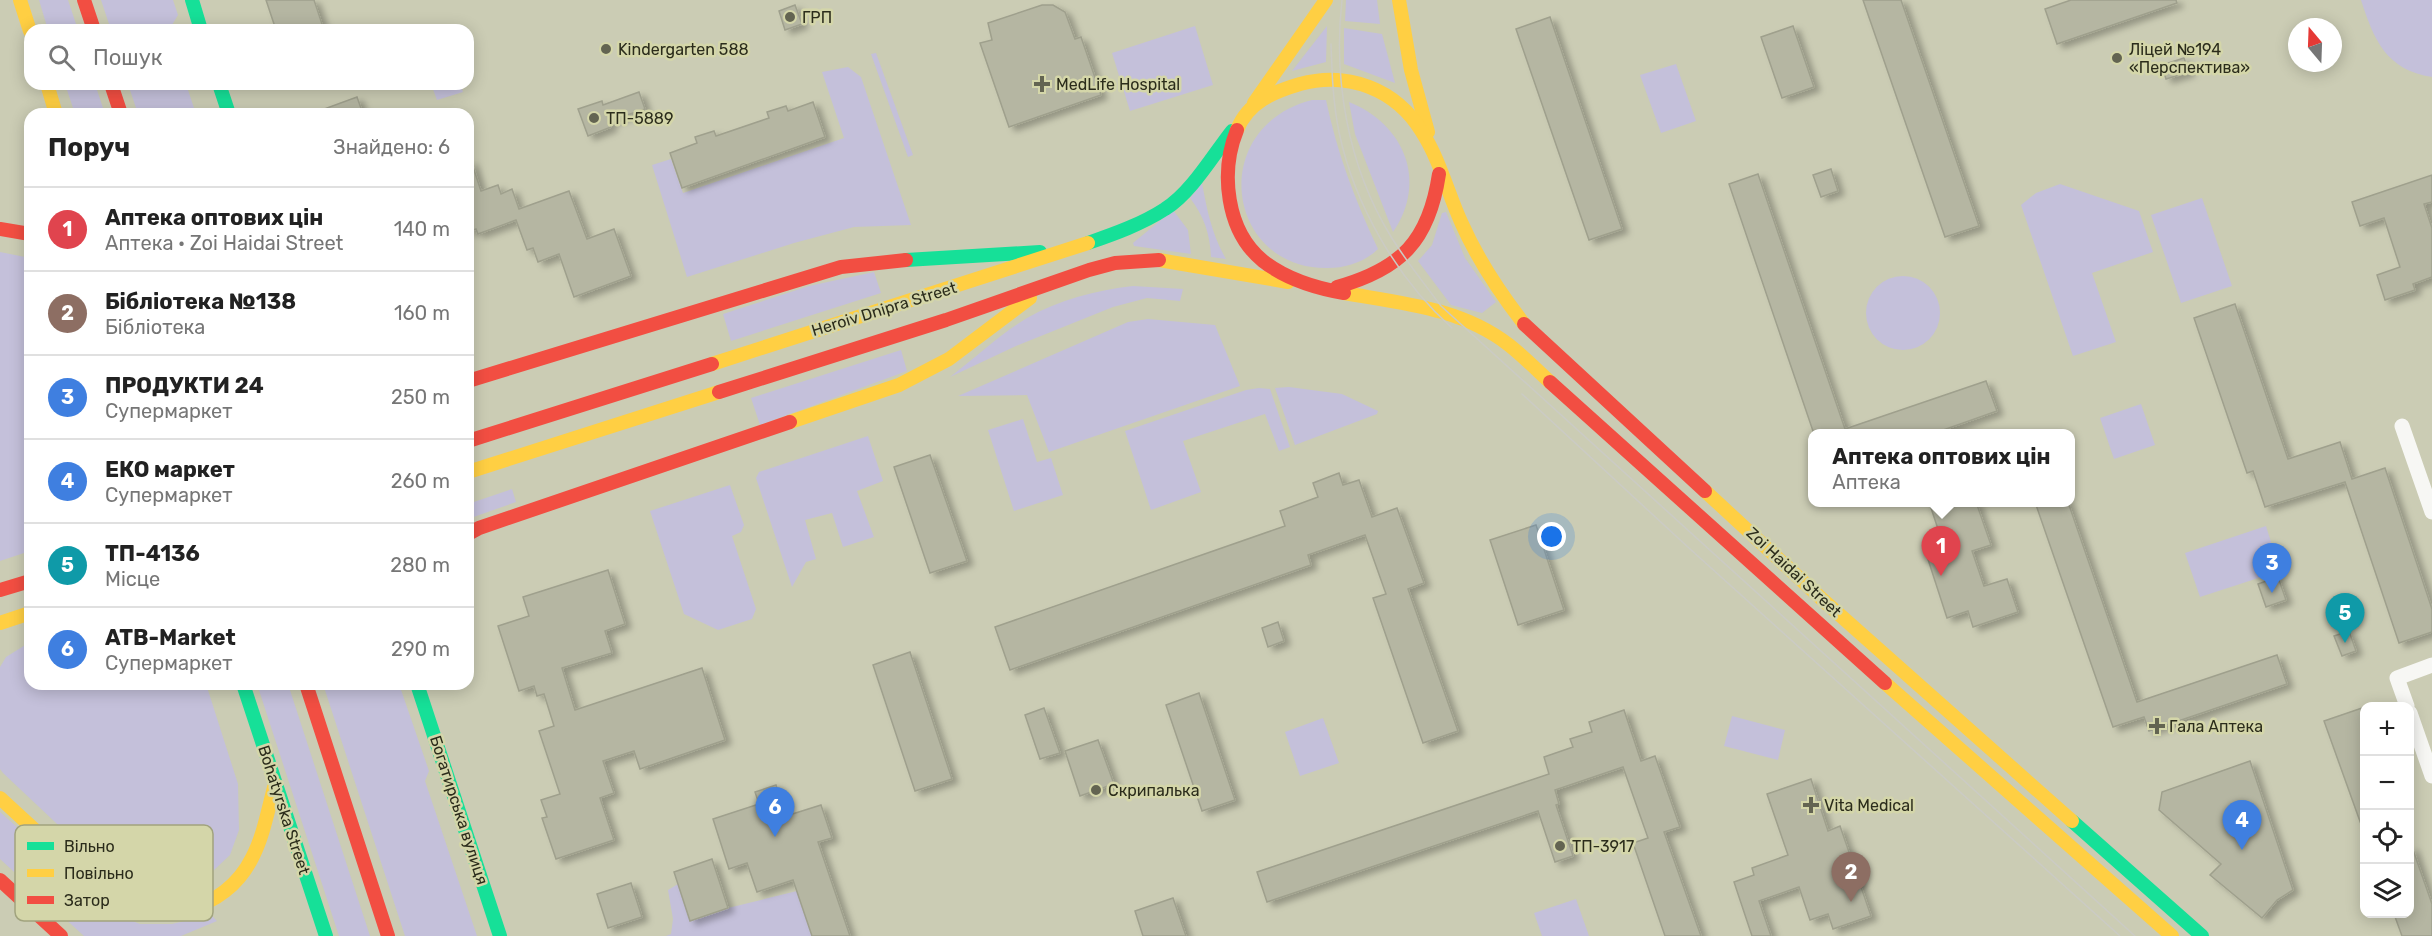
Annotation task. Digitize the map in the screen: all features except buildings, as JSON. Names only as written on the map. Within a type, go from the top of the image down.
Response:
[{"type":"main road","points":[[20,0],[28,24]]},
{"type":"main road","points":[[84,0],[92,24]]},
{"type":"main road","points":[[192,0],[199,24]]},
{"type":"main road","points":[[1326,0],[1240,121],[1230,149],[1227,173],[1230,203],[1238,225],[1248,244],[1260,258],[1276,270],[1306,285],[1327,289],[1359,282],[1392,267],[1400,260],[1420,237],[1433,210],[1438,190],[1439,167],[1411,70],[1399,0]]},
{"type":"main road","points":[[1253,104],[1299,83],[1324,78],[1341,78],[1366,84],[1386,95],[1404,109],[1434,150]]},
{"type":"main road","points":[[48,90],[54,108]]},
{"type":"main road","points":[[113,90],[119,108]]},
{"type":"main road","points":[[221,90],[227,108]]},
{"type":"main road","name":"Heroiv Dnipra Street","points":[[474,439],[1118,233],[1166,208],[1182,195],[1240,121]]},
{"type":"main road","name":"Zoi Haidai Street","points":[[1439,167],[1472,246],[1506,302],[1525,325],[1823,600],[2202,936]]},
{"type":"main road","points":[[0,229],[24,233]]},
{"type":"main road","points":[[474,379],[841,267],[927,258],[1067,251]]},
{"type":"main road","name":"Heroiv Dnipra Street","points":[[474,470],[946,320],[1115,262],[1150,259],[1203,266],[1306,285]]},
{"type":"main road","name":"Heroiv Dnipra Street","points":[[474,531],[899,386],[949,359],[1053,282]]},
{"type":"main road","name":"Zoi Haidai Street","points":[[1327,289],[1428,307],[1475,325],[1508,344],[1817,624],[2172,936]]},
{"type":"main road","points":[[0,590],[24,583]]},
{"type":"main road","points":[[0,636],[7,620],[24,615]]},
{"type":"main road","name":"Bohatyrska Street","points":[[245,690],[326,936]]},
{"type":"main road","points":[[308,690],[388,936]]},
{"type":"main road","name":"Богатирська вулиця","points":[[419,690],[500,936]]},
{"type":"main road","points":[[213,900],[231,887],[251,861],[260,839],[275,784]]},
{"type":"main road","points":[[0,798],[29,825]]},
{"type":"main road","points":[[0,880],[15,894]]},
{"type":"main road","points":[[45,921],[61,936]]},
{"type":"street","points":[[2402,426],[2432,512]]},
{"type":"street","points":[[2406,702],[2397,678],[2432,665]]},
{"type":"street","points":[[2414,727],[2432,776]]},
{"type":"shaded area","points":[[39,0],[68,0],[76,24],[46,24]]},
{"type":"shaded area","points":[[101,0],[173,0],[178,15],[173,24],[109,24]]},
{"type":"shaded area","points":[[1346,0],[1377,0],[1380,24],[1345,21]]},
{"type":"shaded area","points":[[2361,0],[2432,0],[2432,77],[2403,68],[2384,51],[2371,28]]},
{"type":"shaded area","points":[[1195,26],[1213,85],[1130,111],[1112,53]]},
{"type":"shaded area","points":[[1327,26],[1326,62],[1292,71]]},
{"type":"shaded area","points":[[1344,28],[1382,34],[1395,83],[1344,64]]},
{"type":"shaded area","points":[[876,53],[913,155],[908,157],[871,54]]},
{"type":"shaded area","points":[[1676,64],[1696,121],[1661,133],[1640,75]]},
{"type":"shaded area","points":[[848,67],[861,77],[911,225],[854,227],[794,243],[687,277],[652,165],[671,159],[683,193],[844,138],[822,72]]},
{"type":"shaded area","points":[[67,90],[97,90],[103,108],[73,108]]},
{"type":"shaded area","points":[[130,90],[188,90],[194,108],[136,108]]},
{"type":"shaded area","points":[[433,90],[462,90],[463,92],[437,100]]},
{"type":"shaded area","points":[[1312,100],[1326,100],[1348,176],[1378,249],[1361,261],[1342,267],[1328,268],[1294,262],[1268,246],[1250,223],[1242,195],[1244,166],[1255,138],[1278,115]]},
{"type":"shaded area","points":[[1349,102],[1384,124],[1396,139],[1405,156],[1409,174],[1409,193],[1403,213],[1393,232],[1355,134]]},
{"type":"shaded area","points":[[1202,183],[1214,232],[1226,259],[1211,257],[1205,226],[1190,198]]},
{"type":"shaded area","points":[[2060,184],[2139,211],[2153,252],[2092,273],[2116,342],[2073,356],[2021,205],[2036,193]]},
{"type":"shaded area","points":[[2202,198],[2232,286],[2181,303],[2151,215]]},
{"type":"shaded area","points":[[1173,210],[1188,230],[1191,254],[1134,246],[1133,243]]},
{"type":"shaded area","points":[[1446,212],[1465,258],[1496,302],[1482,313],[1451,305],[1418,261],[1432,245],[1442,213]]},
{"type":"shaded area","points":[[0,252],[24,257],[24,553],[0,561]]},
{"type":"shaded area","points":[[874,272],[881,293],[731,341],[723,314],[809,286]]},
{"type":"shaded area","points":[[1903,276],[1917,279],[1929,287],[1937,299],[1940,313],[1937,327],[1929,339],[1917,347],[1903,350],[1889,347],[1877,339],[1869,327],[1866,313],[1869,299],[1877,287],[1889,279]]},
{"type":"shaded area","points":[[1133,286],[1183,289],[1180,301],[1147,298],[1113,307],[1016,346],[950,377],[1007,331],[1039,312],[1078,297]]},
{"type":"shaded area","points":[[1148,319],[1215,325],[1240,386],[1049,452],[1027,395],[958,396],[1128,322]]},
{"type":"shaded area","points":[[901,350],[907,371],[760,425],[751,398]]},
{"type":"shaded area","points":[[1289,387],[1342,394],[1378,411],[1377,414],[1295,445],[1275,388]]},
{"type":"shaded area","points":[[1270,389],[1290,447],[1279,451],[1265,414],[1183,441],[1201,492],[1151,510],[1125,431],[1246,390]]},
{"type":"shaded area","points":[[2141,404],[2155,445],[2114,459],[2100,418]]},
{"type":"shaded area","points":[[1023,419],[1037,462],[1051,458],[1063,495],[1014,511],[988,430]]},
{"type":"shaded area","points":[[868,436],[883,481],[857,491],[874,537],[843,547],[832,513],[805,520],[816,559],[806,562],[792,587],[756,478],[759,472]]},
{"type":"shaded area","points":[[730,485],[744,525],[741,532],[732,536],[756,609],[752,619],[718,630],[684,614],[650,511]]},
{"type":"shaded area","points":[[512,489],[516,502],[474,517],[474,502]]},
{"type":"shaded area","points":[[2266,526],[2280,571],[2200,597],[2185,553]]},
{"type":"shaded area","points":[[24,646],[24,690],[208,690],[238,784],[239,830],[230,855],[213,871],[213,825],[58,825],[0,769],[0,667],[6,657]]},
{"type":"shaded area","points":[[259,690],[290,690],[370,936],[339,936]]},
{"type":"shaded area","points":[[325,690],[401,690],[429,771],[425,781],[477,936],[405,936]]},
{"type":"shaded area","points":[[1732,716],[1785,730],[1778,760],[1724,746]]},
{"type":"shaded area","points":[[1323,718],[1339,763],[1300,776],[1285,732]]},
{"type":"shaded area","points":[[0,812],[15,825],[15,873],[0,859]]},
{"type":"shaded area","points":[[678,884],[690,920],[797,891],[812,936],[666,936],[671,934],[673,919],[668,890]]},
{"type":"shaded area","points":[[1576,899],[1589,936],[1542,936],[1534,913]]},
{"type":"shaded area","points":[[213,917],[217,921],[181,936],[84,936],[68,921],[132,921],[140,924],[172,924],[185,921],[213,921]]},
{"type":"tram line","points":[[1342,0],[1340,30],[1342,91],[1354,151],[1364,180],[1390,235],[1441,306],[2135,936]]},
{"type":"tram line","points":[[1331,44],[1337,121],[1355,186],[1380,239],[1396,263],[1413,287],[1452,328]]},
{"type":"tram line","points":[[1522,394],[1690,549],[2120,936]]},
{"type":"traffic: fast","points":[[192,0],[199,24]]},
{"type":"traffic: fast","points":[[221,90],[227,108]]},
{"type":"traffic: fast","points":[[1088,243],[1137,224],[1175,202],[1193,184],[1232,131]]},
{"type":"traffic: fast","points":[[906,260],[1040,252]]},
{"type":"traffic: fast","points":[[245,690],[326,936]]},
{"type":"traffic: fast","points":[[419,690],[500,936]]},
{"type":"traffic: fast","points":[[2072,821],[2202,936]]},
{"type":"traffic: slow","points":[[20,0],[28,24]]},
{"type":"traffic: slow","points":[[1254,103],[1326,0]]},
{"type":"traffic: slow","points":[[1399,0],[1411,70],[1428,132]]},
{"type":"traffic: slow","points":[[1237,130],[1255,105],[1271,95],[1300,84],[1336,80],[1353,82],[1385,94],[1411,117],[1422,132],[1434,154],[1468,237],[1498,288],[1524,324]]},
{"type":"traffic: slow","points":[[49,90],[54,108]]},
{"type":"traffic: slow","points":[[712,364],[1088,243]]},
{"type":"traffic: slow","points":[[1159,260],[1288,282]]},
{"type":"traffic: slow","points":[[1344,293],[1409,304],[1471,323],[1509,345],[1550,382]]},
{"type":"traffic: slow","points":[[790,422],[899,385],[949,359],[1030,298]]},
{"type":"traffic: slow","points":[[474,470],[719,392]]},
{"type":"traffic: slow","points":[[1705,491],[1823,600],[2072,821]]},
{"type":"traffic: slow","points":[[0,623],[24,615]]},
{"type":"traffic: slow","points":[[1885,683],[2172,936]]},
{"type":"traffic: slow","points":[[213,899],[240,876],[252,858],[260,840],[275,784]]},
{"type":"traffic: slow","points":[[0,798],[29,825]]},
{"type":"traffic: jam","points":[[84,0],[92,24]]},
{"type":"traffic: jam","points":[[113,90],[119,108]]},
{"type":"traffic: jam","points":[[1237,130],[1232,146],[1228,182],[1234,217],[1241,234],[1263,261],[1291,278],[1344,293]]},
{"type":"traffic: jam","points":[[1337,287],[1379,271],[1408,249],[1428,217],[1439,174]]},
{"type":"traffic: jam","points":[[0,229],[24,233]]},
{"type":"traffic: jam","points":[[474,379],[841,267],[906,260]]},
{"type":"traffic: jam","points":[[719,392],[946,320],[1089,270],[1115,263],[1159,260]]},
{"type":"traffic: jam","points":[[1524,324],[1705,491]]},
{"type":"traffic: jam","points":[[474,439],[712,364]]},
{"type":"traffic: jam","points":[[1550,382],[1885,683]]},
{"type":"traffic: jam","points":[[474,531],[790,422]]},
{"type":"traffic: jam","points":[[0,590],[24,583]]},
{"type":"traffic: jam","points":[[308,690],[388,936]]},
{"type":"traffic: jam","points":[[0,880],[15,894]]},
{"type":"traffic: jam","points":[[45,921],[61,936]]},
{"type":"place","name":"ГРП","points":[[790,17]]},
{"type":"place","name":"Kindergarten 588","points":[[606,49]]},
{"type":"place","name":"Ліцей №194 «Перспектива»","points":[[2117,58]]},
{"type":"place","name":"MedLife Hospital","points":[[1042,84]]},
{"type":"place","name":"ТП-5889","points":[[594,118]]},
{"type":"place","name":"Аптека оптових цін","points":[[1941,576]]},
{"type":"place","name":"ПРОДУКТИ 24","points":[[2272,593]]},
{"type":"place","name":"ТП-4136","points":[[2345,643]]},
{"type":"place","name":"Гала Аптека","points":[[2157,726]]},
{"type":"place","name":"Скрипалька","points":[[1096,790]]},
{"type":"place","name":"Vita Medical","points":[[1811,805]]},
{"type":"place","name":"ATB-Market","points":[[775,837]]},
{"type":"place","name":"ТП-3917","points":[[1560,846]]},
{"type":"place","name":"ЕКО маркет","points":[[2242,850]]},
{"type":"place","name":"Бібліотека №138","points":[[1851,902]]}]
